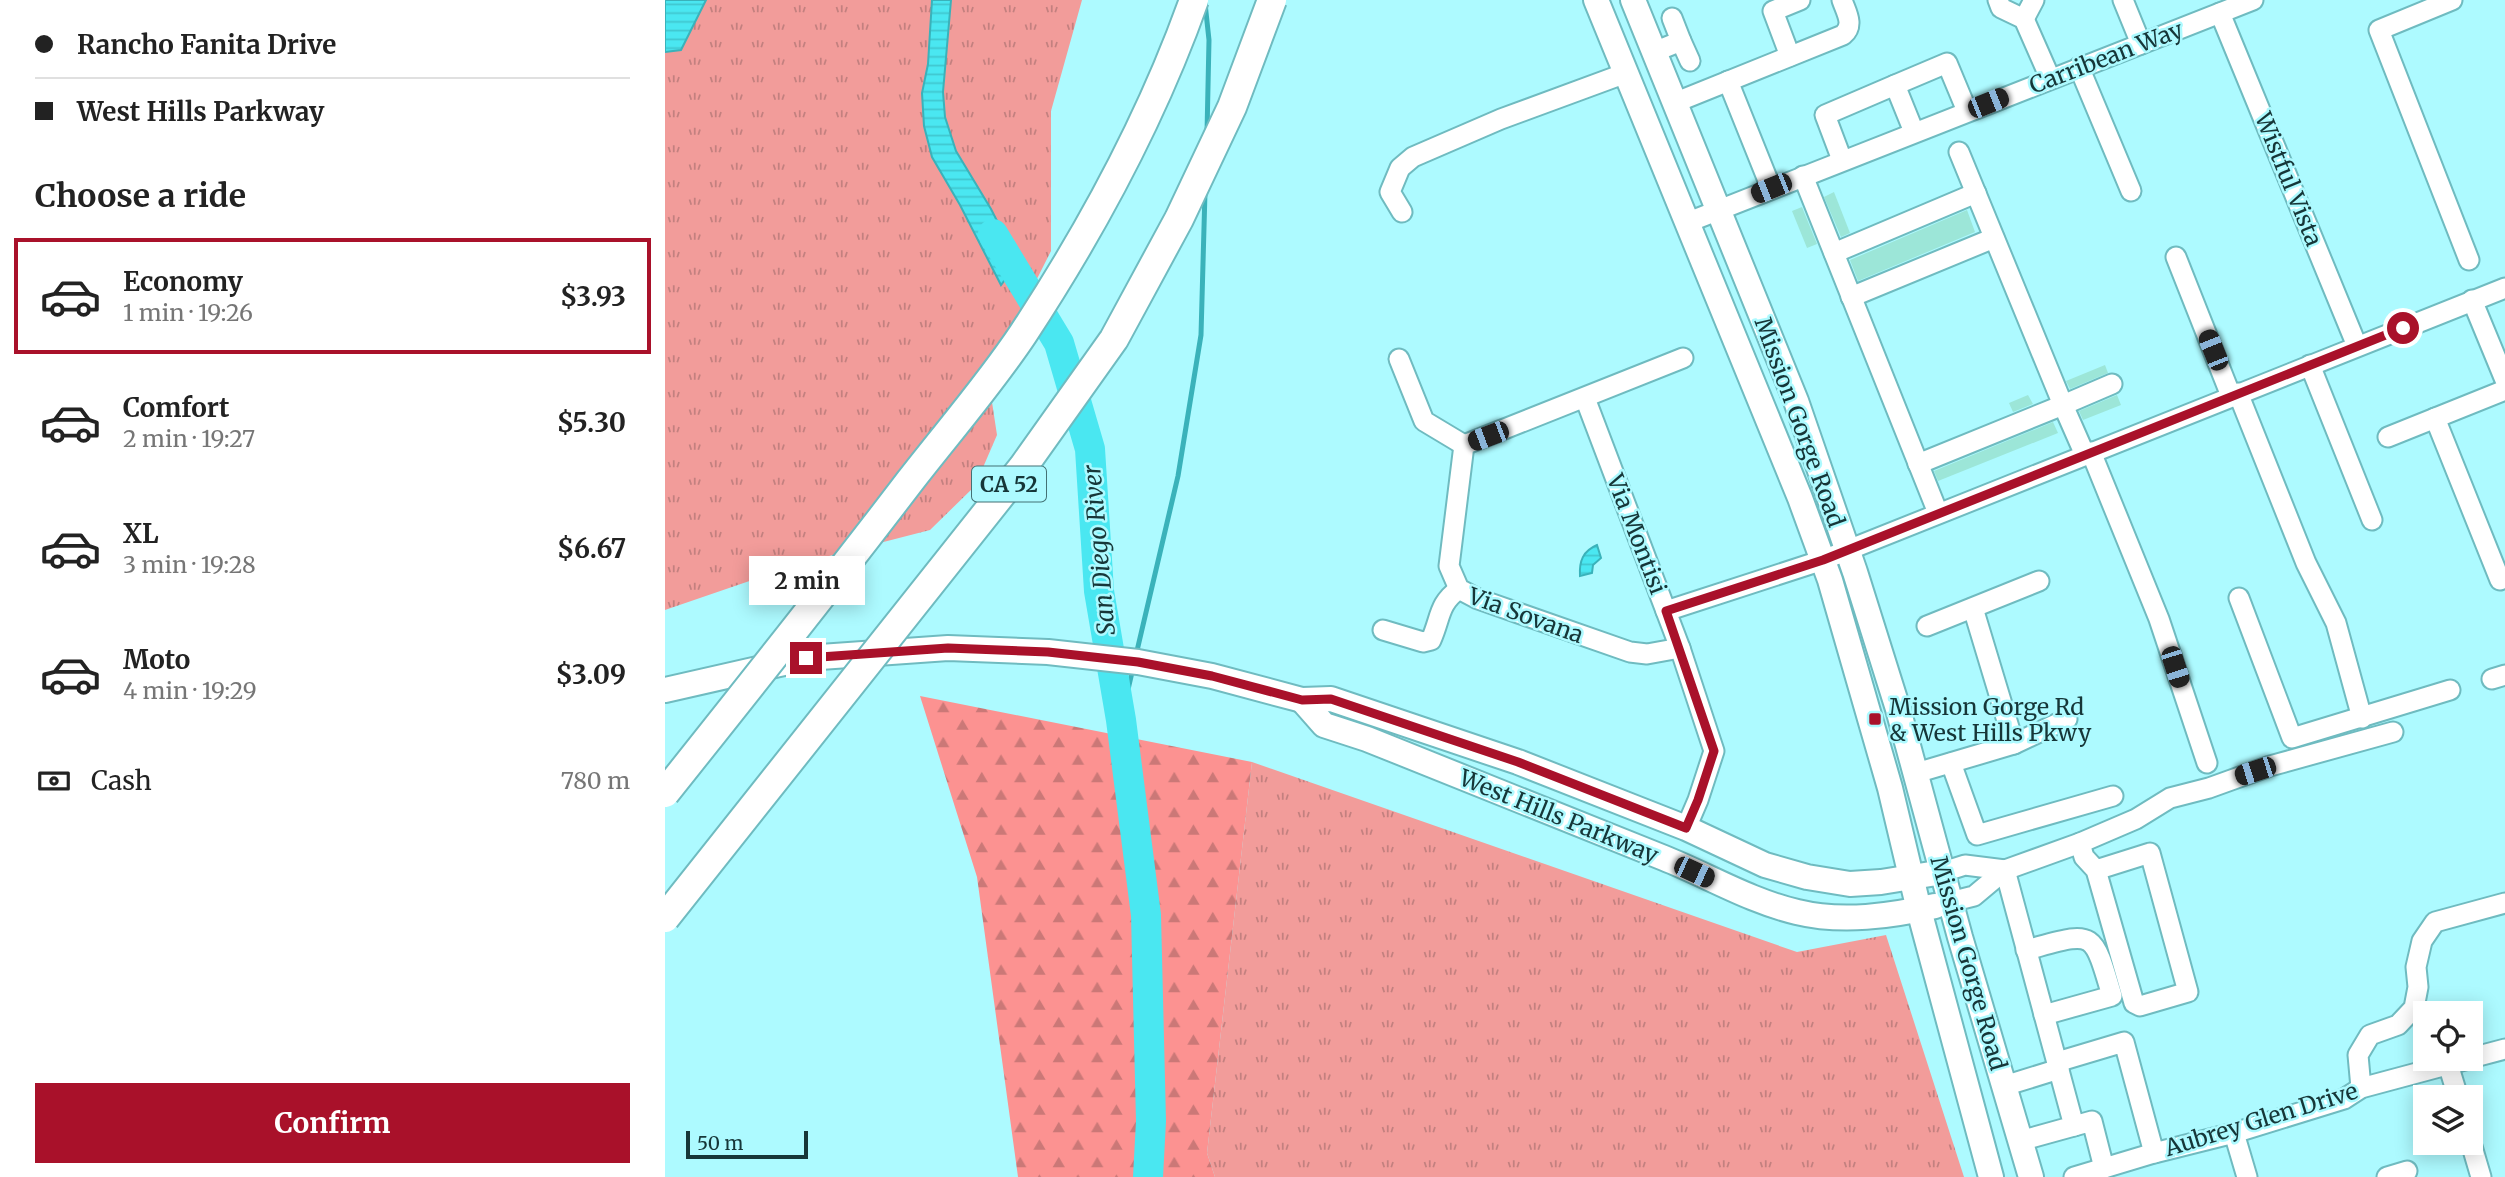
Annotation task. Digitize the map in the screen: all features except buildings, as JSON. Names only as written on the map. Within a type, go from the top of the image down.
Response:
[{"type":"highway","points":[[665,793],[865,540],[1022,335],[1078,247],[1135,142],[1194,0]]},
{"type":"highway","name":"CA 52","points":[[665,918],[1023,467],[1114,339],[1178,219],[1232,107],[1272,0]]},
{"type":"main road","name":"Mission Gorge Road","points":[[1597,0],[1823,560],[1890,788],[1919,910],[1991,1177]]},
{"type":"main road","name":"Mission Gorge Road","points":[[1633,0],[1796,401],[1847,550],[1916,773],[1950,902],[2031,1177]]},
{"type":"main road","points":[[1613,42],[1621,39],[1629,42],[1655,98],[1663,103],[1674,103]]},
{"type":"main road","name":"West Hills Parkway","points":[[665,690],[806,658],[841,654],[948,648],[1048,652],[1138,662],[1251,686],[1302,700],[1331,699],[1518,762],[1686,828],[1765,864],[1807,877],[1850,884],[1943,872]]},
{"type":"main road","name":"West Hills Parkway","points":[[1302,700],[1324,725],[1367,739],[1660,856],[1752,898],[1799,913],[1843,918],[1876,916],[1950,902]]},
{"type":"street","points":[[1790,56],[1773,11],[1800,0]]},
{"type":"street","points":[[1674,103],[1847,32],[1850,22],[1842,0]]},
{"type":"street","points":[[1998,0],[2001,8],[2024,19],[2050,78]]},
{"type":"street","points":[[2024,19],[2034,0]]},
{"type":"street","points":[[2123,0],[2141,44]]},
{"type":"street","name":"Carribean Way","points":[[1686,223],[2253,0]]},
{"type":"street","points":[[2452,0],[2379,30],[2469,260]]},
{"type":"street","name":"Wistful Vista","points":[[2220,13],[2357,346]]},
{"type":"street","points":[[1672,18],[1690,61]]},
{"type":"street","points":[[1654,52],[1681,41]]},
{"type":"street","points":[[1842,160],[1825,114],[1947,62],[1967,111]]},
{"type":"street","points":[[2079,67],[2131,191]]},
{"type":"street","points":[[1402,212],[1390,192],[1399,168],[1413,157],[1501,119],[1626,73]]},
{"type":"street","points":[[1728,81],[1771,188]]},
{"type":"street","points":[[1895,85],[1914,132]]},
{"type":"street","points":[[1959,152],[2063,405],[2088,453],[2159,619],[2207,763]]},
{"type":"street","points":[[1803,176],[1938,513]]},
{"type":"street","points":[[1834,253],[1976,194]]},
{"type":"street","points":[[1851,297],[1994,238]]},
{"type":"street","points":[[2176,257],[2307,563],[2336,623],[2362,718]]},
{"type":"street","points":[[1666,611],[1823,560],[2505,288]]},
{"type":"street","points":[[2472,300],[2505,380]]},
{"type":"street","points":[[1399,359],[1424,421],[1464,445],[1683,358]]},
{"type":"street","points":[[2310,365],[2372,520]]},
{"type":"street","points":[[1918,464],[2112,384]]},
{"type":"street","points":[[2388,437],[2505,390]]},
{"type":"street","name":"Via Montisi","points":[[1585,398],[1680,648],[1714,751],[1686,828]]},
{"type":"street","points":[[2435,418],[2500,580]]},
{"type":"street","name":"Via Sovana","points":[[1464,445],[1449,566],[1459,589],[1630,652],[1647,654],[1680,648]]},
{"type":"street","points":[[1927,626],[2039,581]]},
{"type":"street","points":[[1383,630],[1423,642],[1431,640],[1442,604],[1459,589]]},
{"type":"street","points":[[2239,598],[2292,738],[2450,690]]},
{"type":"street","points":[[1973,608],[2014,744]]},
{"type":"street","points":[[1916,773],[2014,744],[2067,719]]},
{"type":"street","points":[[1950,902],[1974,896],[2005,870],[2136,819],[2171,798],[2209,788],[2270,766],[2393,732]]},
{"type":"street","points":[[1951,763],[1977,835],[2113,796]]},
{"type":"street","points":[[2080,843],[2084,857],[2096,870],[2134,1003],[2140,1006],[2188,992],[2151,853],[2096,870]]},
{"type":"street","points":[[1943,872],[1965,865],[2005,870]]},
{"type":"street","points":[[2005,870],[2074,1126]]},
{"type":"street","points":[[2361,1088],[2358,1055],[2370,1035],[2398,1025],[2414,1008],[2416,967],[2422,941],[2435,922],[2505,903]]},
{"type":"street","points":[[2027,950],[2075,938],[2090,941],[2098,949],[2112,996],[2044,1015]]},
{"type":"street","points":[[2004,1086],[2124,1042],[2154,1153]]},
{"type":"street","name":"Aubrey Glen Drive","points":[[2483,1055],[2505,1049]]},
{"type":"street","name":"Aubrey Glen Drive","points":[[2074,1177],[2118,1169],[2154,1153],[2234,1133],[2344,1099],[2361,1088],[2425,1071]]},
{"type":"street","points":[[2020,1142],[2092,1121],[2118,1169]]},
{"type":"street","points":[[2234,1133],[2247,1177]]},
{"type":"street","points":[[2475,1155],[2481,1177]]},
{"type":"street","points":[[2387,1177],[2407,1171]]},
{"type":"green space","points":[[665,0],[1082,0],[1051,111],[1051,251],[988,376],[997,435],[975,486],[930,530],[802,563],[665,610]]},
{"type":"green space","points":[[920,696],[1252,762],[1207,1153],[1215,1177],[1018,1177],[977,877]]},
{"type":"green space","points":[[1252,762],[1797,952],[1886,935],[1964,1177],[1215,1177],[1207,1153]]},
{"type":"water","points":[[665,0],[706,0],[681,50],[665,52]]},
{"type":"water","points":[[932,0],[951,0],[943,92],[945,117],[956,151],[991,209],[1018,262],[1001,285],[932,157],[924,126],[922,93],[928,64]]},
{"type":"water","points":[[1597,545],[1601,558],[1593,565],[1592,573],[1580,576],[1583,557]]},
{"type":"waterway","points":[[1205,3],[1209,40],[1207,133]]},
{"type":"waterway","points":[[1136,655],[1178,476],[1201,335],[1205,192]]},
{"type":"waterway","name":"San Diego River","points":[[993,234],[1059,343],[1090,449],[1099,591],[1121,720],[1146,915],[1151,1121],[1148,1177]]},
{"type":"waterway","points":[[1121,720],[1133,668]]},
{"type":"place","name":"Mission Gorge Rd & West Hills Pkwy","points":[[1875,719]]},
{"type":"route","points":[[806,658],[894,650],[996,649],[1100,657],[1176,669],[1302,700],[1331,699],[1518,762],[1686,828],[1714,751],[1666,611],[1823,560],[2403,328]]}]
